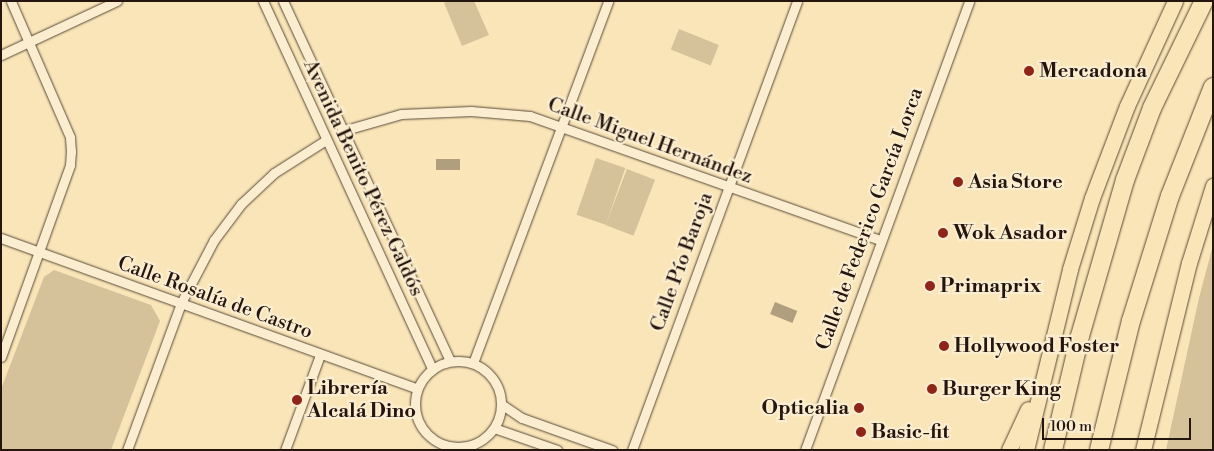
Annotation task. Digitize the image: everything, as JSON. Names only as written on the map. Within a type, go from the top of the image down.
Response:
[{"type":"highway","points":[[1026,450],[1070,269],[1092,198],[1127,106],[1175,1]]},
{"type":"highway","points":[[1053,450],[1080,336],[1125,180],[1152,108],[1204,1]]},
{"type":"highway","points":[[1099,450],[1131,321],[1170,196],[1213,87]]},
{"type":"highway","points":[[1143,450],[1162,366],[1213,186]]},
{"type":"highway","points":[[1009,450],[1029,407],[1058,292],[1070,269]]},
{"type":"highway","points":[[1149,450],[1162,366]]},
{"type":"street","points":[[1,357],[39,252],[72,152],[70,137],[10,1]]},
{"type":"street","points":[[1,55],[117,1]]},
{"type":"street","name":"Avenida Benito Pérez Galdós","points":[[263,1],[432,369]]},
{"type":"street","name":"Avenida Benito Pérez Galdós","points":[[283,1],[450,361]]},
{"type":"street","points":[[473,363],[608,1]]},
{"type":"street","name":"Calle Pío Baroja","points":[[632,450],[797,1]]},
{"type":"street","name":"Calle de Federico García Lorca","points":[[805,450],[969,1]]},
{"type":"street","name":"Calle Miguel Hernández","points":[[342,131],[400,114],[471,111],[530,116],[562,125],[728,188],[881,240]]},
{"type":"street","points":[[127,450],[181,303],[214,240],[241,204],[274,173],[326,140]]},
{"type":"street","name":"Calle Rosalía de Castro","points":[[1,238],[417,389]]},
{"type":"street","points":[[285,450],[320,355]]},
{"type":"street","points":[[450,361],[473,363],[495,381],[502,404],[494,428],[478,442],[465,446],[444,447],[422,428],[416,415],[417,389],[432,369],[450,361]]},
{"type":"street","points":[[502,404],[522,418],[612,450]]},
{"type":"street","points":[[494,428],[558,450]]},
{"type":"shaded area","points":[[448,1],[474,1],[489,35],[462,46],[444,3]]},
{"type":"shaded area","points":[[679,29],[719,45],[711,66],[671,49]]},
{"type":"shaded area","points":[[596,158],[625,168],[606,225],[576,215]]},
{"type":"shaded area","points":[[436,159],[460,159],[460,170],[436,170]]},
{"type":"shaded area","points":[[627,169],[655,180],[634,236],[605,225]]},
{"type":"shaded area","points":[[1213,245],[1213,450],[1166,450],[1199,298]]},
{"type":"shaded area","points":[[54,270],[151,305],[160,321],[111,450],[1,450],[1,389],[44,277]]},
{"type":"shaded area","points":[[775,302],[797,311],[792,323],[770,314]]},
{"type":"place","name":"Mercadona","points":[[1029,71]]},
{"type":"place","name":"Asia Store","points":[[958,182]]},
{"type":"place","name":"Wok Asador","points":[[943,233]]},
{"type":"place","name":"Primaprix","points":[[930,286]]},
{"type":"place","name":"Hollywood Foster","points":[[944,346]]},
{"type":"place","name":"Burger King","points":[[932,389]]},
{"type":"place","name":"Librería Alcalá Dino","points":[[297,400]]},
{"type":"place","name":"Opticalia","points":[[859,408]]},
{"type":"place","name":"Basic-fit","points":[[861,432]]}]
